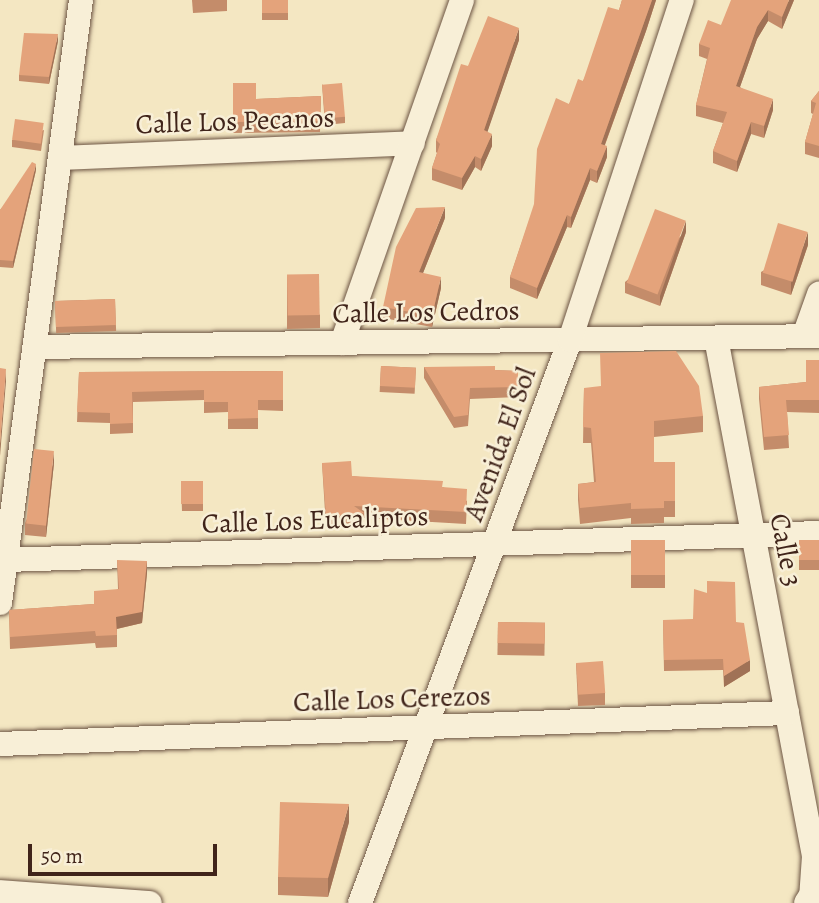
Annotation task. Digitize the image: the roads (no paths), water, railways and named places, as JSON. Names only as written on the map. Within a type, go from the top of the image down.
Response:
[{"type":"street","points":[[0,603],[81,0]]},
{"type":"street","points":[[342,343],[462,0]]},
{"type":"street","name":"Avenida El Sol","points":[[360,903],[570,340],[682,0]]},
{"type":"street","name":"Calle Los Pecanos","points":[[60,158],[412,143]]},
{"type":"street","points":[[812,336],[819,294]]},
{"type":"street","name":"Calle Los Cedros","points":[[34,347],[812,336]]},
{"type":"street","name":"Calle 3","points":[[716,338],[817,856],[811,895],[806,903]]},
{"type":"street","name":"Calle Los Eucaliptos","points":[[6,560],[819,533]]},
{"type":"street","name":"Calle Los Cerezos","points":[[0,744],[787,713]]},
{"type":"street","points":[[0,892],[150,903]]}]
